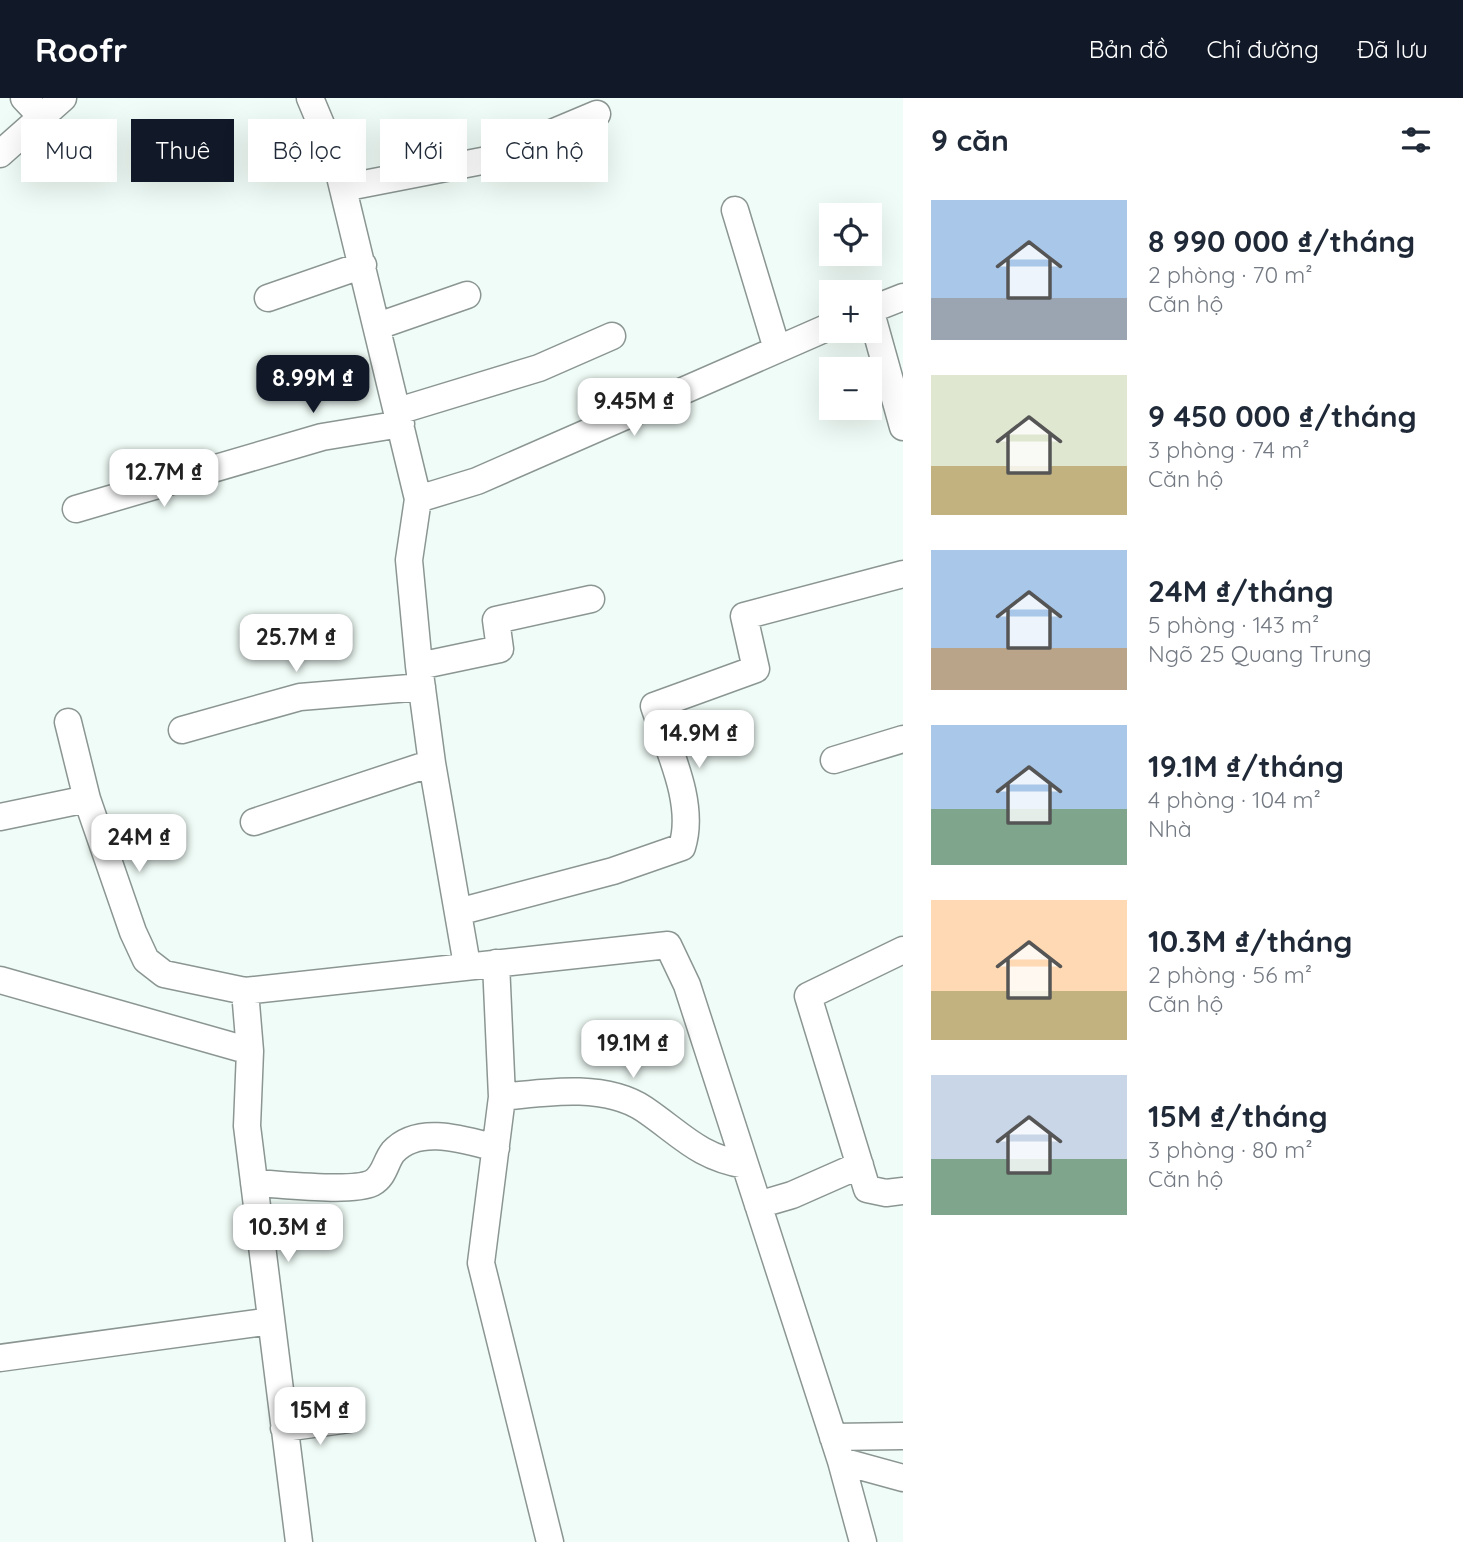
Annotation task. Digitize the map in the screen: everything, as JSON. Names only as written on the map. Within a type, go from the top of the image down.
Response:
[{"type":"street","points":[[0,154],[32,107],[63,98]]},
{"type":"street","points":[[319,100],[363,265],[418,499],[409,560],[420,676],[432,763],[467,965]]},
{"type":"street","points":[[343,188],[487,160],[597,114]]},
{"type":"street","points":[[736,210],[778,349]]},
{"type":"street","points":[[268,298],[363,265]]},
{"type":"street","points":[[378,326],[467,295]]},
{"type":"street","points":[[882,305],[903,298]]},
{"type":"street","points":[[418,499],[477,481],[819,331]]},
{"type":"street","points":[[76,509],[399,418],[539,368],[612,336]]},
{"type":"street","points":[[880,343],[903,427]]},
{"type":"street","points":[[458,912],[612,871],[682,847],[687,830],[683,795],[654,706],[756,669],[744,616],[903,574]]},
{"type":"street","points":[[182,730],[300,697],[420,676],[500,649],[496,620],[591,599]]},
{"type":"street","points":[[68,722],[87,799],[146,960],[164,974],[245,991],[668,945],[687,985],[837,1449],[863,1542]]},
{"type":"street","points":[[834,760],[903,739]]},
{"type":"street","points":[[254,822],[432,763]]},
{"type":"street","points":[[0,817],[87,799]]},
{"type":"street","points":[[903,950],[808,996],[867,1189],[886,1194],[903,1191]]},
{"type":"street","points":[[496,963],[502,1097],[481,1262],[550,1542]]},
{"type":"street","points":[[0,980],[250,1051]]},
{"type":"street","points":[[245,991],[250,1051],[247,1126],[299,1542]]},
{"type":"street","points":[[502,1097],[556,1091],[597,1093],[642,1107],[691,1147],[710,1156],[745,1165]]},
{"type":"street","points":[[254,1183],[349,1187],[370,1184],[378,1179],[396,1149],[428,1136],[459,1138],[496,1148]]},
{"type":"street","points":[[758,1205],[792,1195],[860,1165]]},
{"type":"street","points":[[0,1358],[271,1321]]},
{"type":"street","points":[[284,1427],[350,1419]]},
{"type":"street","points":[[837,1449],[903,1436]]},
{"type":"street","points":[[837,1449],[903,1478]]}]
